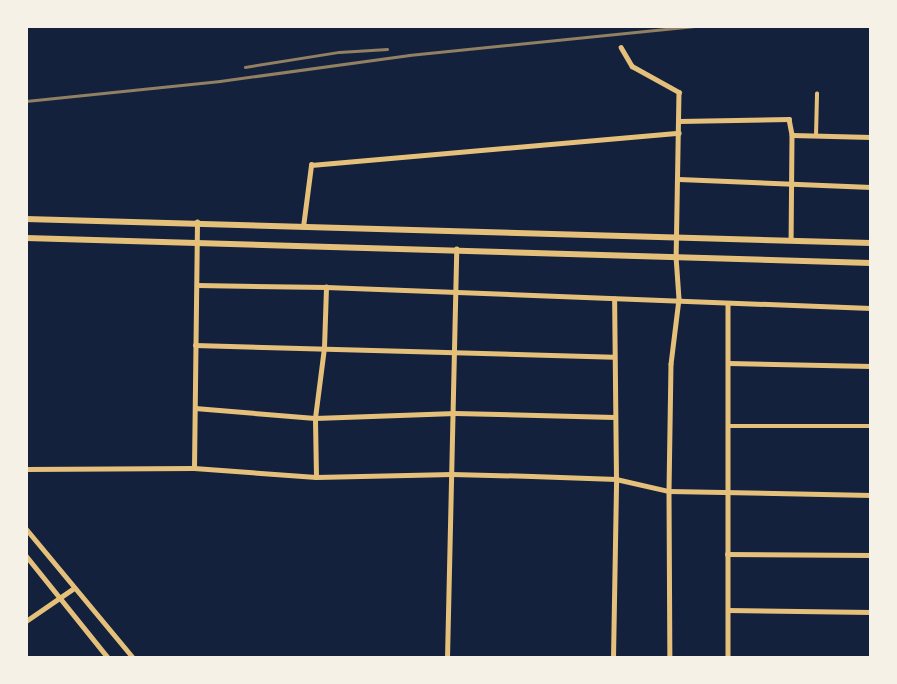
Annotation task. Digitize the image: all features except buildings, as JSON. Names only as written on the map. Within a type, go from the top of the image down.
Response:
[{"type":"main road","points":[[26,219],[871,243]]},
{"type":"main road","points":[[26,238],[871,262]]},
{"type":"street","points":[[621,47],[632,66],[679,92],[676,256],[679,299],[671,364],[670,658]]},
{"type":"street","points":[[816,136],[817,94]]},
{"type":"street","points":[[679,121],[789,119],[792,135],[791,240]]},
{"type":"street","points":[[303,227],[311,165],[679,133]]},
{"type":"street","points":[[792,135],[871,137]]},
{"type":"street","points":[[679,179],[871,187]]},
{"type":"street","points":[[194,468],[197,222]]},
{"type":"street","points":[[447,658],[455,413],[456,249]]},
{"type":"street","points":[[197,285],[457,291],[871,308]]},
{"type":"street","points":[[316,477],[315,418],[324,348],[326,287]]},
{"type":"street","points":[[613,658],[616,480],[614,299]]},
{"type":"street","points":[[728,303],[728,658]]},
{"type":"street","points":[[195,345],[613,357]]},
{"type":"street","points":[[729,363],[871,366]]},
{"type":"street","points":[[195,408],[315,418],[455,413],[614,417]]},
{"type":"street","points":[[729,426],[871,426]]},
{"type":"street","points":[[26,469],[194,468],[316,477],[452,474],[531,476],[616,480],[669,491],[871,495]]},
{"type":"street","points":[[26,529],[133,658]]},
{"type":"street","points":[[727,554],[871,555]]},
{"type":"street","points":[[26,556],[108,658]]},
{"type":"street","points":[[26,621],[74,588]]},
{"type":"street","points":[[728,610],[871,612]]},
{"type":"railway","points":[[26,101],[220,81],[409,55],[695,26]]},
{"type":"railway","points":[[245,67],[339,52],[387,49]]}]
